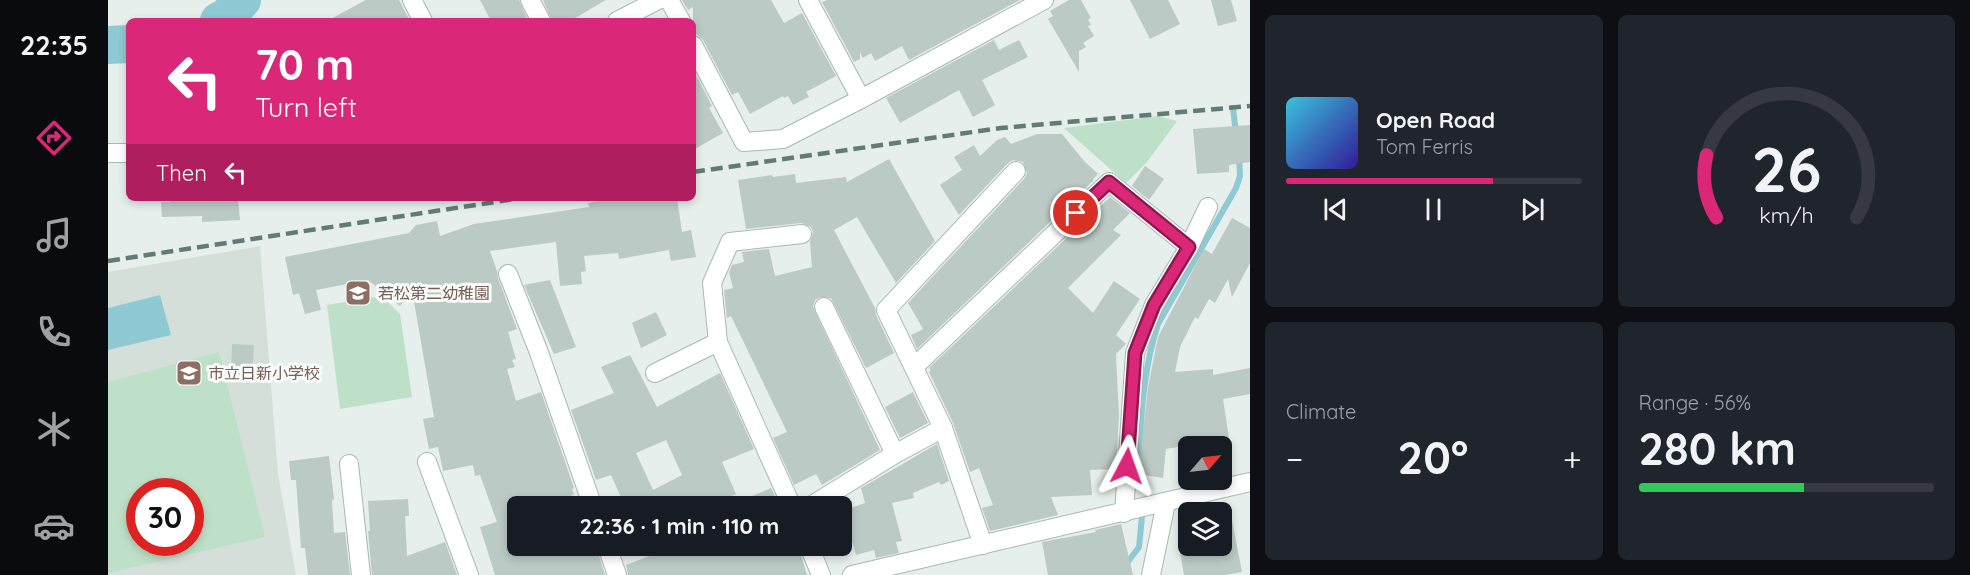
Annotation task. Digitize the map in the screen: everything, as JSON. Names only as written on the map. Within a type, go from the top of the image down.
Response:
[{"type":"street","points":[[412,0],[421,18]]},
{"type":"street","points":[[530,0],[539,18]]},
{"type":"street","points":[[623,18],[658,0]]},
{"type":"street","points":[[669,0],[679,18]]},
{"type":"street","points":[[808,0],[861,99]]},
{"type":"street","points":[[696,51],[744,142],[783,139],[861,99],[1010,7],[1044,0]]},
{"type":"street","points":[[108,153],[126,153]]},
{"type":"street","points":[[983,545],[943,428],[886,310],[1016,171]]},
{"type":"street","points":[[914,367],[1109,182],[1189,247]]},
{"type":"street","points":[[1124,513],[1135,353],[1154,305],[1189,247],[1208,207]]},
{"type":"street","points":[[787,496],[718,342],[712,283],[730,242],[802,234]]},
{"type":"street","points":[[508,274],[538,350],[589,496]]},
{"type":"street","points":[[824,307],[895,454]]},
{"type":"street","points":[[655,373],[718,342]]},
{"type":"street","points":[[827,496],[895,454],[943,428]]},
{"type":"street","points":[[428,462],[469,575]]},
{"type":"street","points":[[350,464],[361,575]]},
{"type":"street","points":[[852,575],[1250,482]]},
{"type":"street","points":[[1151,575],[1166,503]]},
{"type":"street","points":[[610,556],[617,575]]},
{"type":"street","points":[[813,556],[821,575]]},
{"type":"shaded area","name":"市立日新小学校","points":[[260,246],[278,474],[296,575],[108,575],[108,272]]},
{"type":"green space","points":[[1158,116],[1177,121],[1147,162],[1126,183],[1064,128]]},
{"type":"green space","points":[[381,296],[400,314],[412,397],[340,409],[327,305]]},
{"type":"green space","points":[[219,352],[265,537],[204,551],[204,478],[126,478],[126,556],[182,556],[108,573],[108,382]]},
{"type":"water","points":[[160,295],[171,335],[108,350],[108,308]]},
{"type":"building","points":[[366,0],[399,0],[408,18],[333,18]]},
{"type":"building","points":[[480,0],[519,0],[527,18],[489,18]]},
{"type":"building","points":[[543,0],[606,0],[575,18],[551,18]]},
{"type":"building","points":[[682,0],[771,0],[784,23],[802,13],[836,76],[806,92],[809,97],[793,105],[788,96],[784,98],[783,96],[750,114],[738,92],[732,95],[703,40],[696,35],[693,7],[688,10]]},
{"type":"building","points":[[827,0],[1020,0],[909,60],[902,46],[875,61],[871,53],[863,58],[860,52],[860,59],[854,62],[822,2]]},
{"type":"building","points":[[1069,0],[1081,0],[1091,18],[1088,20],[1091,25],[1088,26],[1094,36],[1083,43],[1086,47],[1079,51],[1079,72],[1048,19],[1053,16],[1050,11]]},
{"type":"building","points":[[1130,0],[1168,0],[1180,24],[1150,39]]},
{"type":"building","points":[[1211,0],[1231,0],[1237,21],[1218,26]]},
{"type":"building","points":[[994,40],[999,50],[1019,40],[1028,57],[982,80],[995,105],[973,117],[959,90],[900,123],[886,98]]},
{"type":"building","points":[[696,75],[712,106],[709,108],[723,133],[696,148]]},
{"type":"building","points":[[1250,125],[1250,162],[1229,165],[1229,172],[1197,174],[1193,129]]},
{"type":"building","points":[[1037,134],[1062,134],[1098,174],[917,349],[911,335],[923,329],[908,303],[1024,179],[1027,173],[1023,162],[1013,160],[1008,163],[959,215],[940,185],[962,170],[954,157],[974,145],[980,156],[997,140],[1005,137],[1011,144]]},
{"type":"building","points":[[889,159],[935,241],[896,283],[857,217],[834,230],[875,308],[876,315],[894,353],[866,368],[831,298],[820,297],[815,300],[813,307],[880,450],[822,485],[816,474],[794,485],[773,438],[787,432],[731,316],[727,318],[724,290],[733,288],[729,272],[732,265],[744,262],[742,252],[769,249],[775,276],[812,267],[810,242],[813,232],[811,227],[801,223],[746,229],[738,180],[795,174],[796,183],[846,177],[847,182]]},
{"type":"building","points":[[1145,166],[1164,179],[1149,200],[1132,186]]},
{"type":"building","points":[[1110,197],[1130,213],[1113,230],[1121,235],[1068,288],[1093,313],[1114,281],[1140,299],[1116,335],[1126,344],[1116,354],[1119,416],[1116,469],[1090,470],[1092,495],[1051,497],[1058,515],[990,531],[982,508],[993,505],[979,468],[970,472],[953,423],[929,368]]},
{"type":"building","points":[[238,201],[240,220],[202,222],[202,216],[162,217],[161,202]]},
{"type":"building","points":[[599,201],[677,201],[682,232],[691,230],[696,257],[671,261],[669,250],[619,259],[618,253],[584,256],[586,271],[581,272],[582,284],[560,286],[556,242],[490,251],[517,329],[508,332],[516,359],[512,360],[515,367],[507,369],[516,401],[541,392],[574,488],[572,489],[574,494],[571,496],[507,496],[507,556],[599,556],[605,575],[495,575],[480,527],[497,522],[480,475],[475,476],[473,465],[443,471],[438,447],[429,449],[423,419],[434,417],[412,290],[400,306],[368,280],[316,290],[321,310],[305,314],[299,293],[293,295],[285,257],[409,233],[416,225],[437,221],[440,236],[474,224],[589,207],[588,203]]},
{"type":"building","points":[[1232,218],[1250,228],[1250,263],[1232,297],[1228,279],[1215,303],[1209,299],[1198,319],[1195,317],[1180,347],[1175,372],[1213,369],[1213,375],[1250,368],[1250,394],[1223,399],[1229,436],[1178,436],[1178,447],[1166,449],[1163,478],[1143,475],[1144,467],[1139,468],[1148,387],[1158,337],[1204,249],[1212,254]]},
{"type":"building","points":[[550,280],[576,347],[554,354],[524,285]]},
{"type":"building","points":[[656,312],[667,335],[641,348],[632,323]]},
{"type":"building","points":[[232,344],[254,345],[252,377],[231,376]]},
{"type":"building","points":[[630,355],[657,407],[720,373],[754,449],[722,462],[736,494],[731,496],[620,496],[611,475],[596,480],[571,410],[614,393],[601,367]],"holes":[[[666,440],[682,475],[653,490],[636,453]]]},
{"type":"building","points":[[913,392],[928,423],[900,438],[885,407]]},
{"type":"building","points":[[937,444],[949,481],[941,485],[939,482],[913,493],[914,498],[892,503],[902,541],[896,542],[899,553],[876,558],[874,550],[856,555],[852,541],[852,508],[865,503],[861,488]]},
{"type":"building","points":[[329,456],[334,499],[332,500],[334,533],[345,532],[350,575],[308,575],[305,548],[301,548],[296,480],[291,480],[289,461]]},
{"type":"building","points":[[771,488],[775,496],[752,496]]},
{"type":"building","points":[[408,499],[409,516],[405,516],[407,556],[445,542],[457,575],[372,575],[368,501]]},
{"type":"building","points":[[1232,520],[1242,572],[1225,575],[1184,575],[1181,556],[1232,556]]},
{"type":"building","points":[[1121,524],[1133,575],[1048,575],[1042,542],[1096,532],[1095,530]]},
{"type":"building","points":[[650,556],[801,556],[807,575],[628,575],[626,565]]},
{"type":"waterway","points":[[225,18],[242,0]]},
{"type":"waterway","points":[[108,45],[126,44]]},
{"type":"waterway","points":[[1233,108],[1236,134]]},
{"type":"waterway","points":[[1140,478],[1140,439],[1145,381],[1158,324],[1236,188],[1240,176],[1239,156]]},
{"type":"waterway","points":[[1118,575],[1139,547],[1142,516]]},
{"type":"railway","points":[[696,172],[1001,128],[1250,106]]},
{"type":"railway","points":[[108,261],[501,201]]},
{"type":"place","name":"若松第二幼稚園","points":[[358,293]]},
{"type":"place","name":"市立日新小学校","points":[[189,373]]},
{"type":"route","points":[[1076,213],[1109,182],[1189,247],[1154,305],[1135,353],[1127,466]]}]
